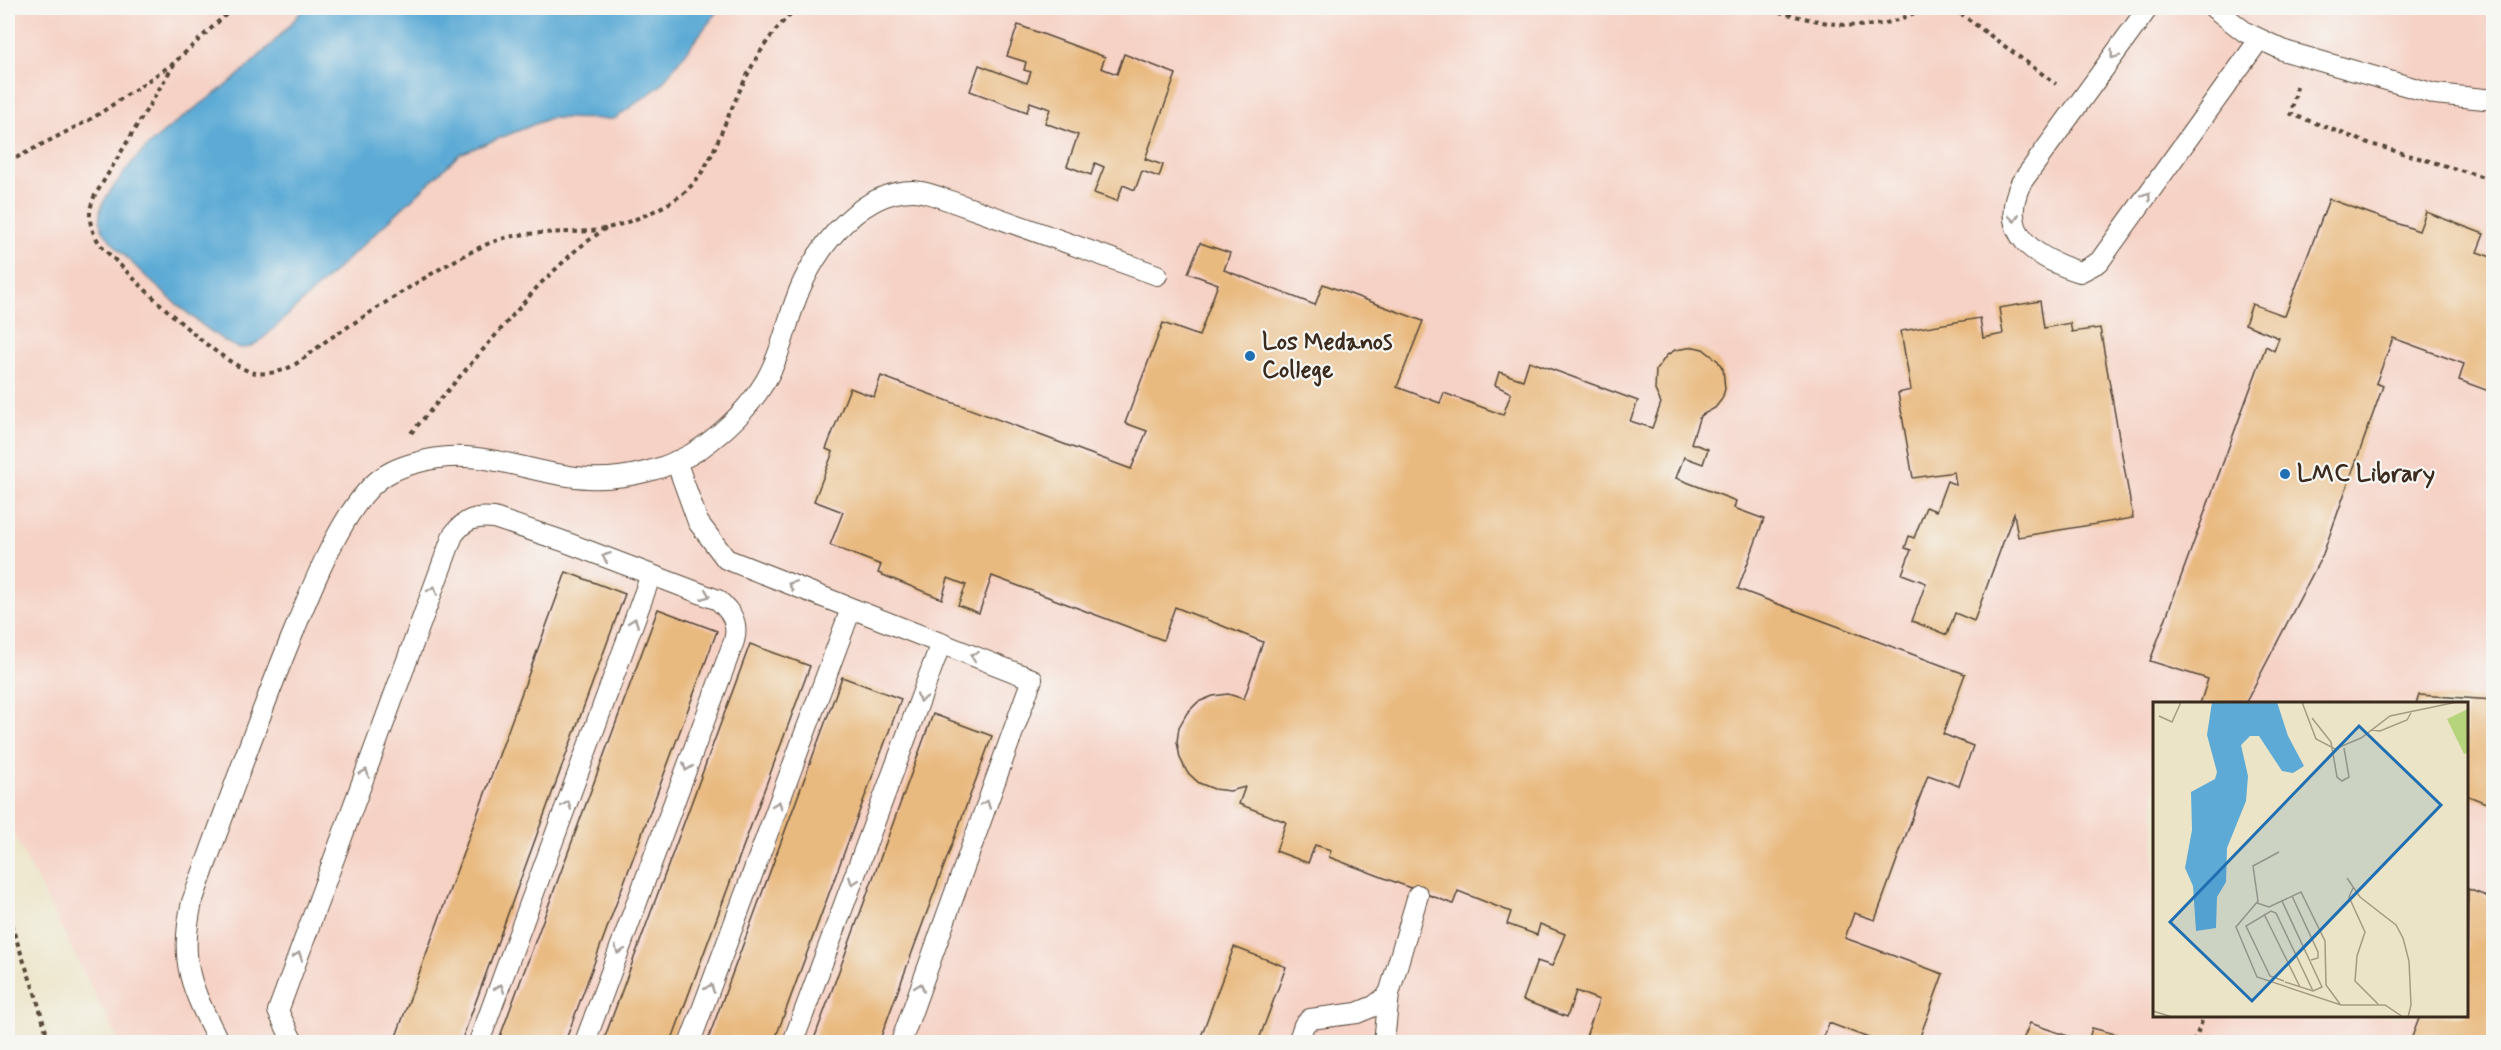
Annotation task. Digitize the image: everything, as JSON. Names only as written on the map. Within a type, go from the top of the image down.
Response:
[{"type":"lane","points":[[2148,8],[2021,183],[2014,197],[2013,225],[2022,238],[2054,263],[2080,272],[2099,262],[2259,40]]},
{"type":"lane","points":[[2214,8],[2259,40],[2305,57],[2434,94],[2493,100]]},
{"type":"lane","points":[[219,1042],[197,997],[186,963],[186,926],[192,902],[257,720],[306,603],[356,504],[384,475],[400,467],[449,456],[495,459],[559,475],[589,478],[616,477],[676,461],[699,449],[719,433],[755,397],[767,378],[803,282],[816,258],[842,225],[878,201],[894,194],[915,191],[962,204],[1157,275]]},
{"type":"lane","points":[[676,461],[698,522],[726,559],[1032,679],[901,1042]]},
{"type":"lane","points":[[293,1042],[278,1011],[453,535],[471,518],[483,517],[560,540],[718,600],[734,616],[736,631],[585,1042]]},
{"type":"lane","points":[[480,1042],[651,575]]},
{"type":"lane","points":[[690,1042],[851,609]]},
{"type":"lane","points":[[793,1042],[941,644]]},
{"type":"lane","points":[[1384,1042],[1389,994],[1418,895]]},
{"type":"lane","points":[[1298,1042],[1304,1025],[1310,1019],[1357,1013],[1374,1006],[1389,994]]},
{"type":"path","points":[[8,162],[93,118],[176,61],[233,8]]},
{"type":"path","points":[[176,61],[94,197],[90,207],[90,226],[93,236],[103,248],[138,283],[220,354],[242,368],[255,373],[284,370],[388,302],[498,239],[528,233],[593,231],[658,209],[687,190],[700,175],[758,54],[798,8]]},
{"type":"path","points":[[1761,8],[1847,27],[1874,26],[1897,20],[1923,8]]},
{"type":"path","points":[[1953,8],[2080,102]]},
{"type":"path","points":[[2305,57],[2291,114],[2371,144],[2493,180]]},
{"type":"path","points":[[406,439],[539,285],[577,249],[610,226]]},
{"type":"path","points":[[8,916],[36,996],[49,1042]]},
{"type":"path","points":[[2194,1042],[2204,1017]]},
{"type":"shaded area","name":"Los Medanos College","points":[[8,8],[2493,8],[2493,1042],[119,1042],[8,823]]},
{"type":"water","points":[[304,8],[720,8],[660,86],[614,119],[550,118],[460,154],[264,337],[253,345],[240,348],[212,332],[145,276],[103,230],[100,211],[110,191],[132,162],[149,145],[234,79],[271,45]]},
{"type":"building","points":[[1018,25],[1105,57],[1101,68],[1117,74],[1124,54],[1176,74],[1145,159],[1163,165],[1159,177],[1142,171],[1135,190],[1123,185],[1117,201],[1094,193],[1104,167],[1095,163],[1091,175],[1067,166],[1078,135],[1045,123],[1050,109],[1030,102],[1027,112],[970,91],[979,65],[1027,83],[1031,72],[1024,70],[1026,62],[1007,56]]},
{"type":"building","name":"LMC Library","points":[[2329,199],[2419,231],[2426,212],[2484,234],[2477,252],[2494,258],[2494,393],[2459,380],[2464,364],[2393,338],[2376,383],[2383,386],[2323,554],[2246,702],[2201,702],[2208,679],[2150,661],[2266,346],[2274,351],[2279,338],[2245,324],[2252,304],[2285,316]]},
{"type":"building","points":[[1200,243],[1230,253],[1224,270],[1315,305],[1323,284],[1423,321],[1397,387],[1440,403],[1444,393],[1503,415],[1511,393],[1495,385],[1499,372],[1523,380],[1529,361],[1638,401],[1630,421],[1652,428],[1661,403],[1655,390],[1656,370],[1667,355],[1675,350],[1694,347],[1703,349],[1718,361],[1723,369],[1725,389],[1722,399],[1715,408],[1700,416],[1691,443],[1708,449],[1703,464],[1684,457],[1676,478],[1736,501],[1734,508],[1764,519],[1738,589],[1965,674],[1943,734],[1973,746],[1959,786],[1928,775],[1875,920],[1854,913],[1845,938],[1943,974],[1918,1042],[1879,1042],[1829,1023],[1822,1042],[1584,1042],[1599,1000],[1576,991],[1567,1017],[1523,1000],[1537,961],[1552,966],[1565,934],[1540,924],[1537,935],[1507,924],[1511,912],[1458,891],[1453,904],[1329,857],[1331,850],[1315,845],[1308,863],[1276,851],[1286,822],[1239,804],[1245,787],[1230,791],[1214,789],[1199,783],[1187,772],[1180,758],[1177,742],[1179,727],[1187,713],[1198,702],[1213,696],[1228,694],[1244,699],[1263,642],[1175,607],[1163,640],[992,576],[979,613],[958,605],[966,585],[948,578],[942,599],[878,573],[881,565],[830,545],[843,512],[814,501],[833,452],[826,449],[850,388],[874,397],[881,376],[1131,469],[1147,431],[1125,423],[1163,323],[1199,336],[1218,284],[1188,273]]},
{"type":"building","points":[[2040,301],[2044,328],[2070,323],[2072,332],[2100,328],[2133,518],[2018,537],[2014,513],[1974,621],[1955,613],[1947,635],[1912,621],[1926,583],[1902,574],[1911,550],[1905,548],[1909,536],[1914,538],[1926,507],[1936,511],[1947,481],[1956,485],[1954,472],[1913,478],[1898,393],[1911,390],[1901,331],[1980,318],[1983,338],[2003,334],[1999,308]]},
{"type":"building","points":[[566,572],[625,594],[461,1042],[394,1042]]},
{"type":"building","points":[[658,609],[717,631],[565,1042],[498,1042]]},
{"type":"building","points":[[750,644],[810,666],[671,1042],[603,1042]]},
{"type":"building","points":[[842,677],[901,699],[774,1042],[707,1042]]},
{"type":"building","points":[[2419,695],[2494,700],[2494,799],[2491,805],[2468,796],[2468,702],[2417,702]]},
{"type":"building","points":[[933,714],[992,736],[879,1042],[813,1042]]},
{"type":"building","points":[[2468,889],[2494,899],[2494,1042],[2410,1042],[2420,1017],[2468,1017]]},
{"type":"building","points":[[1234,947],[1286,967],[1258,1042],[1199,1042]]},
{"type":"building","points":[[2030,1023],[2085,1042],[2022,1042]]},
{"type":"building","points":[[2092,1028],[2135,1039],[2134,1042],[2088,1042]]},
{"type":"place","name":"Los Medanos College","points":[[1250,356]]},
{"type":"place","name":"LMC Library","points":[[2285,474]]}]
